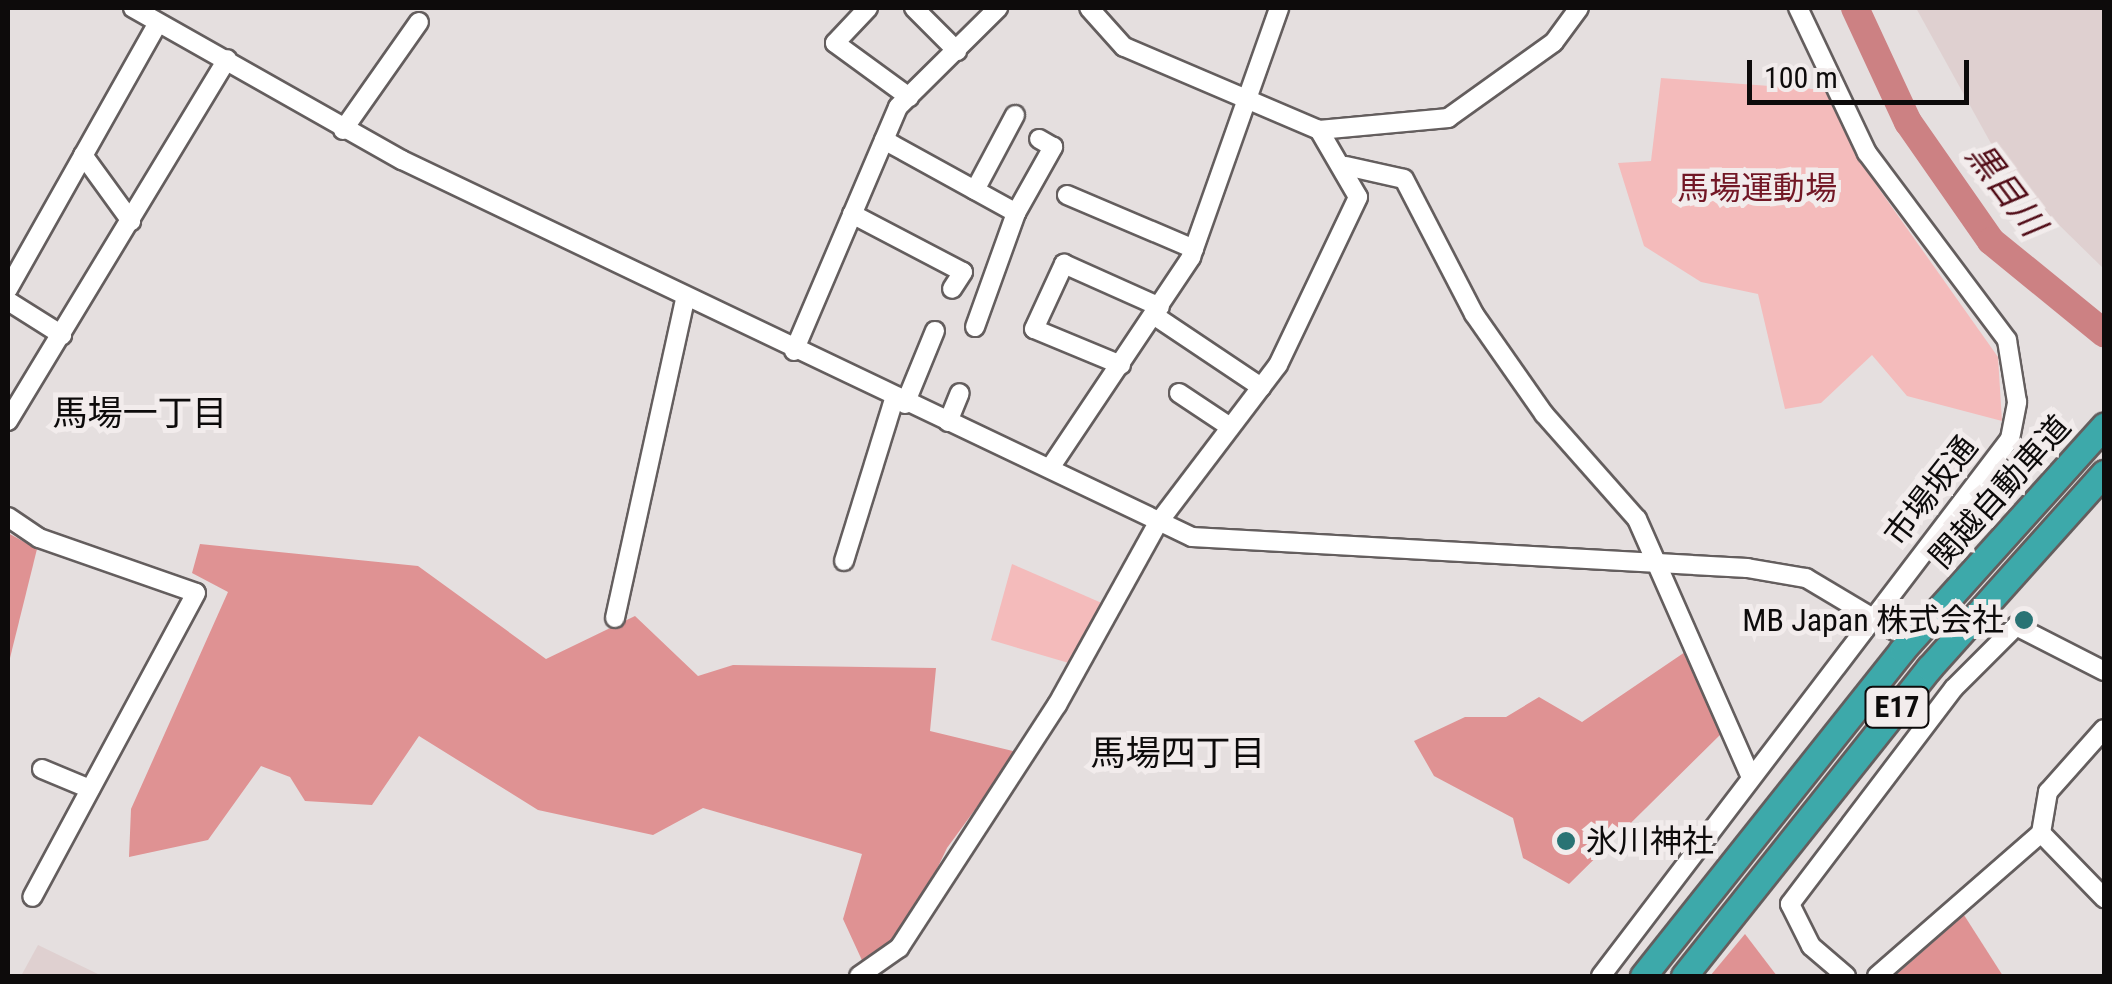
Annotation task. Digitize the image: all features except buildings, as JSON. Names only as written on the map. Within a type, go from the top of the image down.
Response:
[{"type":"highway","name":"関越自動車道","points":[[1643,976],[2018,520],[2104,426]]},
{"type":"highway","name":"関越自動車道","points":[[1684,976],[2039,541],[2104,473]]},
{"type":"street","points":[[868,8],[835,43],[910,97]]},
{"type":"street","points":[[914,8],[957,51]]},
{"type":"street","points":[[794,351],[884,140],[910,97],[998,8]]},
{"type":"street","points":[[859,976],[899,948],[943,884],[1158,523],[1261,386],[1317,296],[1358,197],[1346,166],[1319,130],[1124,47],[1089,8]]},
{"type":"street","points":[[1050,468],[1158,312],[1194,249],[1241,121],[1241,95],[1278,8]]},
{"type":"street","points":[[1319,130],[1448,118],[1554,42],[1579,8]]},
{"type":"street","name":"市場坂通","points":[[1601,976],[1872,611],[2010,440],[2016,371],[1991,314],[1867,153],[1798,8]]},
{"type":"street","points":[[8,289],[83,156],[148,14],[343,130],[620,258],[685,299],[1050,468],[1158,523],[1232,544],[1368,542],[1663,561],[1806,578],[1872,611],[1895,631]]},
{"type":"street","points":[[343,130],[418,22]]},
{"type":"street","points":[[8,421],[227,60]]},
{"type":"street","points":[[975,190],[1016,115]]},
{"type":"street","points":[[975,327],[1016,213],[1053,147],[1039,138]]},
{"type":"street","points":[[884,140],[1016,213]]},
{"type":"street","points":[[83,156],[131,221]]},
{"type":"street","points":[[1346,166],[1404,178],[1474,314],[1663,561],[1750,775]]},
{"type":"street","points":[[1068,196],[1194,249]]},
{"type":"street","points":[[852,214],[962,272],[952,289]]},
{"type":"street","points":[[1121,366],[1034,328],[1064,264],[1158,312],[1261,386]]},
{"type":"street","points":[[615,618],[685,299]]},
{"type":"street","points":[[8,301],[62,336]]},
{"type":"street","points":[[844,561],[900,401],[935,331]]},
{"type":"street","points":[[948,422],[960,393]]},
{"type":"street","points":[[1179,393],[1230,427]]},
{"type":"street","points":[[8,517],[39,538],[196,593],[32,897]]},
{"type":"street","points":[[1846,976],[1811,946],[1790,904],[1948,681],[2016,626],[2104,671]]},
{"type":"street","points":[[1877,976],[2040,833],[2048,792],[2104,729]]},
{"type":"street","points":[[42,769],[90,789]]},
{"type":"street","points":[[2040,833],[2104,898]]},
{"type":"shaded area","points":[[1916,8],[2104,8],[2104,269],[2009,176]]},
{"type":"shaded area","points":[[8,533],[37,549],[8,666]]},
{"type":"shaded area","points":[[200,544],[418,566],[546,659],[635,616],[698,676],[733,665],[936,668],[930,731],[1017,752],[947,848],[899,948],[866,969],[843,919],[862,854],[703,808],[653,835],[538,810],[419,736],[372,805],[305,801],[290,777],[261,766],[208,840],[129,857],[131,809],[228,592],[192,573]]},
{"type":"shaded area","points":[[1688,650],[1722,733],[1569,884],[1523,858],[1513,818],[1434,776],[1414,741],[1465,717],[1506,717],[1539,697],[1582,722]]},
{"type":"shaded area","points":[[1964,915],[2003,976],[1896,976],[1896,975]]},
{"type":"shaded area","points":[[1745,934],[1777,976],[1710,976]]},
{"type":"shaded area","points":[[38,945],[102,976],[21,976]]},
{"type":"green space","name":"馬場運動場","points":[[1661,78],[1826,90],[1860,162],[1998,357],[2002,421],[1907,396],[1872,355],[1821,403],[1785,409],[1758,294],[1701,282],[1644,246],[1618,163],[1651,161]]},
{"type":"green space","points":[[1012,564],[1111,607],[1079,666],[991,640]]},
{"type":"waterway","name":"黒目川","points":[[1855,8],[1908,122],[1991,241],[2104,333]]},
{"type":"place","name":"MB Japan 株式会社","points":[[2024,620]]},
{"type":"place","name":"氷川神社","points":[[1566,841]]},
{"type":"district","name":"馬場一丁目","points":[[140,414]]},
{"type":"district","name":"馬場四丁目","points":[[1178,754]]}]
